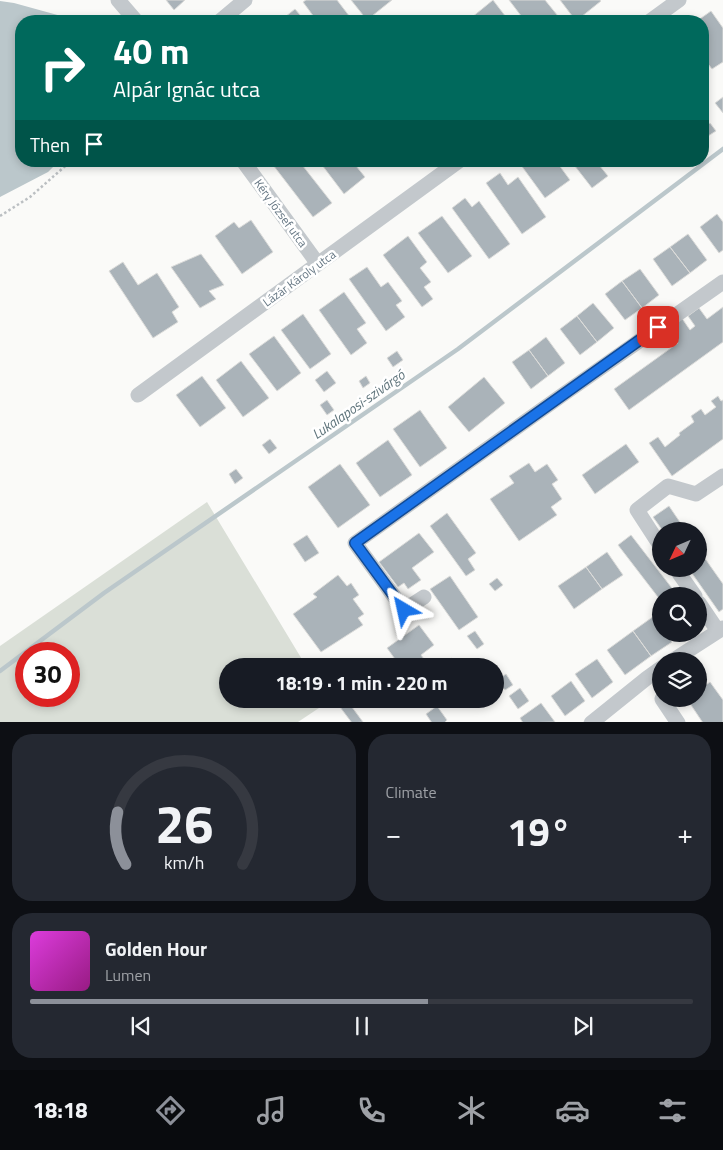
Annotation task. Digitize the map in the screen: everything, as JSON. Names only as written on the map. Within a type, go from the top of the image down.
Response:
[{"type":"street","points":[[118,0],[131,15]]},
{"type":"street","points":[[227,15],[245,0]]},
{"type":"street","points":[[658,15],[679,0]]},
{"type":"street","name":"Kéry József utca","points":[[247,167],[318,264]]},
{"type":"street","name":"Lázár Károly utca","points":[[138,395],[451,167]]},
{"type":"street","points":[[424,597],[404,610],[355,543],[723,282]]},
{"type":"street","points":[[652,533],[637,510],[668,486],[696,494],[723,476]]},
{"type":"street","points":[[686,652],[721,630],[707,612]]},
{"type":"street","points":[[591,722],[652,674]]},
{"type":"street","points":[[647,678],[652,685]]},
{"type":"street","points":[[667,707],[678,722]]},
{"type":"path","points":[[0,216],[30,196],[64,167]]},
{"type":"shaded area","points":[[0,1],[58,15],[15,15],[15,167],[53,167],[48,172],[0,197]]},
{"type":"shaded area","points":[[207,502],[301,658],[219,658],[219,708],[319,708],[298,722],[0,722],[0,646]]},
{"type":"building","points":[[166,0],[185,0],[174,10]]},
{"type":"building","points":[[306,0],[337,0],[348,15],[313,15],[303,2]]},
{"type":"building","points":[[351,0],[392,0],[373,15],[363,15]]},
{"type":"building","points":[[493,0],[504,15],[475,15]]},
{"type":"building","points":[[509,0],[545,0],[557,15],[520,15]]},
{"type":"building","points":[[560,0],[601,1],[584,15],[571,15]]},
{"type":"building","points":[[295,9],[300,15],[288,15]]},
{"type":"building","points":[[711,11],[723,28],[723,62],[712,69],[709,65],[709,15],[705,15]]},
{"type":"building","points":[[723,97],[723,113],[715,103]]},
{"type":"building","points":[[709,124],[716,131],[709,135]]},
{"type":"building","points":[[275,167],[304,167],[332,203],[313,217]]},
{"type":"building","points":[[324,167],[357,167],[365,177],[344,194]]},
{"type":"building","points":[[522,167],[560,167],[570,180],[545,198]]},
{"type":"building","points":[[576,167],[601,167],[608,176],[592,188]]},
{"type":"building","points":[[500,173],[508,185],[518,177],[546,217],[522,234],[486,183]]},
{"type":"building","points":[[465,198],[472,207],[479,201],[510,244],[489,259],[452,208]]},
{"type":"building","points":[[717,214],[723,222],[723,250],[719,253],[700,227]]},
{"type":"building","points":[[442,216],[472,256],[448,273],[418,233]]},
{"type":"building","points":[[251,220],[273,252],[242,274],[215,236],[234,222],[239,228]]},
{"type":"building","points":[[688,234],[707,260],[690,273],[670,247]]},
{"type":"building","points":[[408,236],[427,262],[420,268],[431,282],[424,287],[433,299],[422,307],[383,255]]},
{"type":"building","points":[[670,247],[690,273],[672,286],[653,259]]},
{"type":"building","points":[[201,254],[224,285],[209,291],[216,299],[200,308],[171,267]]},
{"type":"building","points":[[123,262],[138,285],[157,273],[179,307],[172,312],[178,322],[153,338],[109,271]]},
{"type":"building","points":[[367,267],[381,287],[388,282],[402,301],[396,305],[405,317],[386,331],[349,279]]},
{"type":"building","points":[[640,269],[659,295],[642,308],[622,281]]},
{"type":"building","points":[[622,281],[642,308],[625,320],[605,294]]},
{"type":"building","points":[[344,292],[366,323],[357,329],[367,343],[351,355],[319,310]]},
{"type":"building","points":[[593,303],[614,328],[597,342],[577,316]]},
{"type":"building","points":[[723,307],[723,342],[629,410],[614,389],[678,343],[667,327],[681,317],[690,330],[695,326],[688,316],[699,308],[707,319]]},
{"type":"building","points":[[303,314],[331,354],[310,369],[281,330]]},
{"type":"building","points":[[577,316],[597,342],[580,355],[560,329]]},
{"type":"building","points":[[274,336],[301,373],[277,391],[249,354]]},
{"type":"building","points":[[546,337],[565,363],[548,376],[529,350]]},
{"type":"building","points":[[529,350],[548,376],[531,389],[512,362]]},
{"type":"building","points":[[397,351],[403,360],[393,367],[387,358]]},
{"type":"building","points":[[241,361],[269,398],[243,417],[216,380]]},
{"type":"building","points":[[327,371],[336,383],[324,392],[315,380]]},
{"type":"building","points":[[202,376],[226,408],[200,427],[176,395]]},
{"type":"building","points":[[366,376],[370,383],[363,388],[359,381]]},
{"type":"building","points":[[484,377],[505,403],[469,432],[448,407]]},
{"type":"building","points":[[718,396],[721,401],[723,400],[723,439],[672,476],[649,443],[658,437],[665,447],[694,422],[691,416],[701,409],[705,415],[716,407],[711,401]]},
{"type":"building","points":[[327,400],[334,410],[327,415],[320,405]]},
{"type":"building","points":[[420,410],[447,448],[420,467],[393,429]]},
{"type":"building","points":[[270,439],[277,448],[269,454],[262,445]]},
{"type":"building","points":[[388,440],[412,475],[380,497],[356,463]]},
{"type":"building","points":[[626,444],[639,462],[595,494],[582,475]]},
{"type":"building","points":[[529,463],[535,472],[547,464],[558,480],[552,484],[562,499],[551,507],[557,515],[519,541],[490,499],[514,483],[509,476]]},
{"type":"building","points":[[340,464],[370,505],[338,528],[308,487]]},
{"type":"building","points":[[236,469],[243,478],[235,484],[229,474]]},
{"type":"building","points":[[669,506],[680,522],[657,522],[653,517]]},
{"type":"building","points":[[447,513],[476,553],[468,559],[475,570],[466,576],[430,526]]},
{"type":"building","points":[[419,533],[434,552],[412,568],[421,580],[408,589],[404,583],[398,587],[379,562]]},
{"type":"building","points":[[307,535],[319,553],[305,562],[293,544]]},
{"type":"building","points":[[631,535],[652,562],[652,578],[664,578],[671,587],[652,587],[652,589],[618,545]]},
{"type":"building","points":[[607,552],[623,575],[602,589],[586,567]]},
{"type":"building","points":[[708,563],[723,584],[723,609],[719,612],[707,595],[707,587],[702,587],[695,578],[708,578]]},
{"type":"building","points":[[586,567],[602,589],[574,609],[558,586]]},
{"type":"building","points":[[338,575],[347,586],[351,583],[359,595],[353,599],[364,614],[358,618],[363,625],[321,652],[293,614],[317,597],[313,594]]},
{"type":"building","points":[[450,576],[478,617],[459,630],[430,589]]},
{"type":"building","points":[[497,578],[503,585],[495,591],[489,584]]},
{"type":"building","points":[[652,617],[652,642],[672,642],[657,652],[652,652],[651,656],[633,631]]},
{"type":"building","points":[[419,625],[434,645],[421,655],[423,658],[394,658],[387,648]]},
{"type":"building","points":[[475,631],[484,644],[477,649],[467,636]]},
{"type":"building","points":[[633,631],[651,656],[625,675],[607,650]]},
{"type":"building","points":[[597,659],[613,682],[592,698],[575,674]]},
{"type":"building","points":[[506,674],[513,685],[505,690],[504,689],[504,675]]},
{"type":"building","points":[[571,681],[585,701],[565,716],[551,696]]},
{"type":"building","points":[[710,682],[723,700],[723,722],[702,722],[692,707],[707,707],[707,684]]},
{"type":"building","points":[[520,688],[529,701],[518,709],[509,696]]},
{"type":"building","points":[[541,703],[555,722],[522,722],[520,718]]},
{"type":"building","points":[[341,708],[353,708],[363,722],[351,722]]},
{"type":"building","points":[[434,708],[438,708],[447,720],[445,722],[431,722],[426,714]]},
{"type":"waterway","name":"Lukalaposi-szivárgó","points":[[709,160],[723,149]]},
{"type":"waterway","name":"Lukalaposi-szivárgó","points":[[0,671],[104,593],[458,349],[699,167]]},
{"type":"route","points":[[404,610],[355,543],[658,327]]}]
